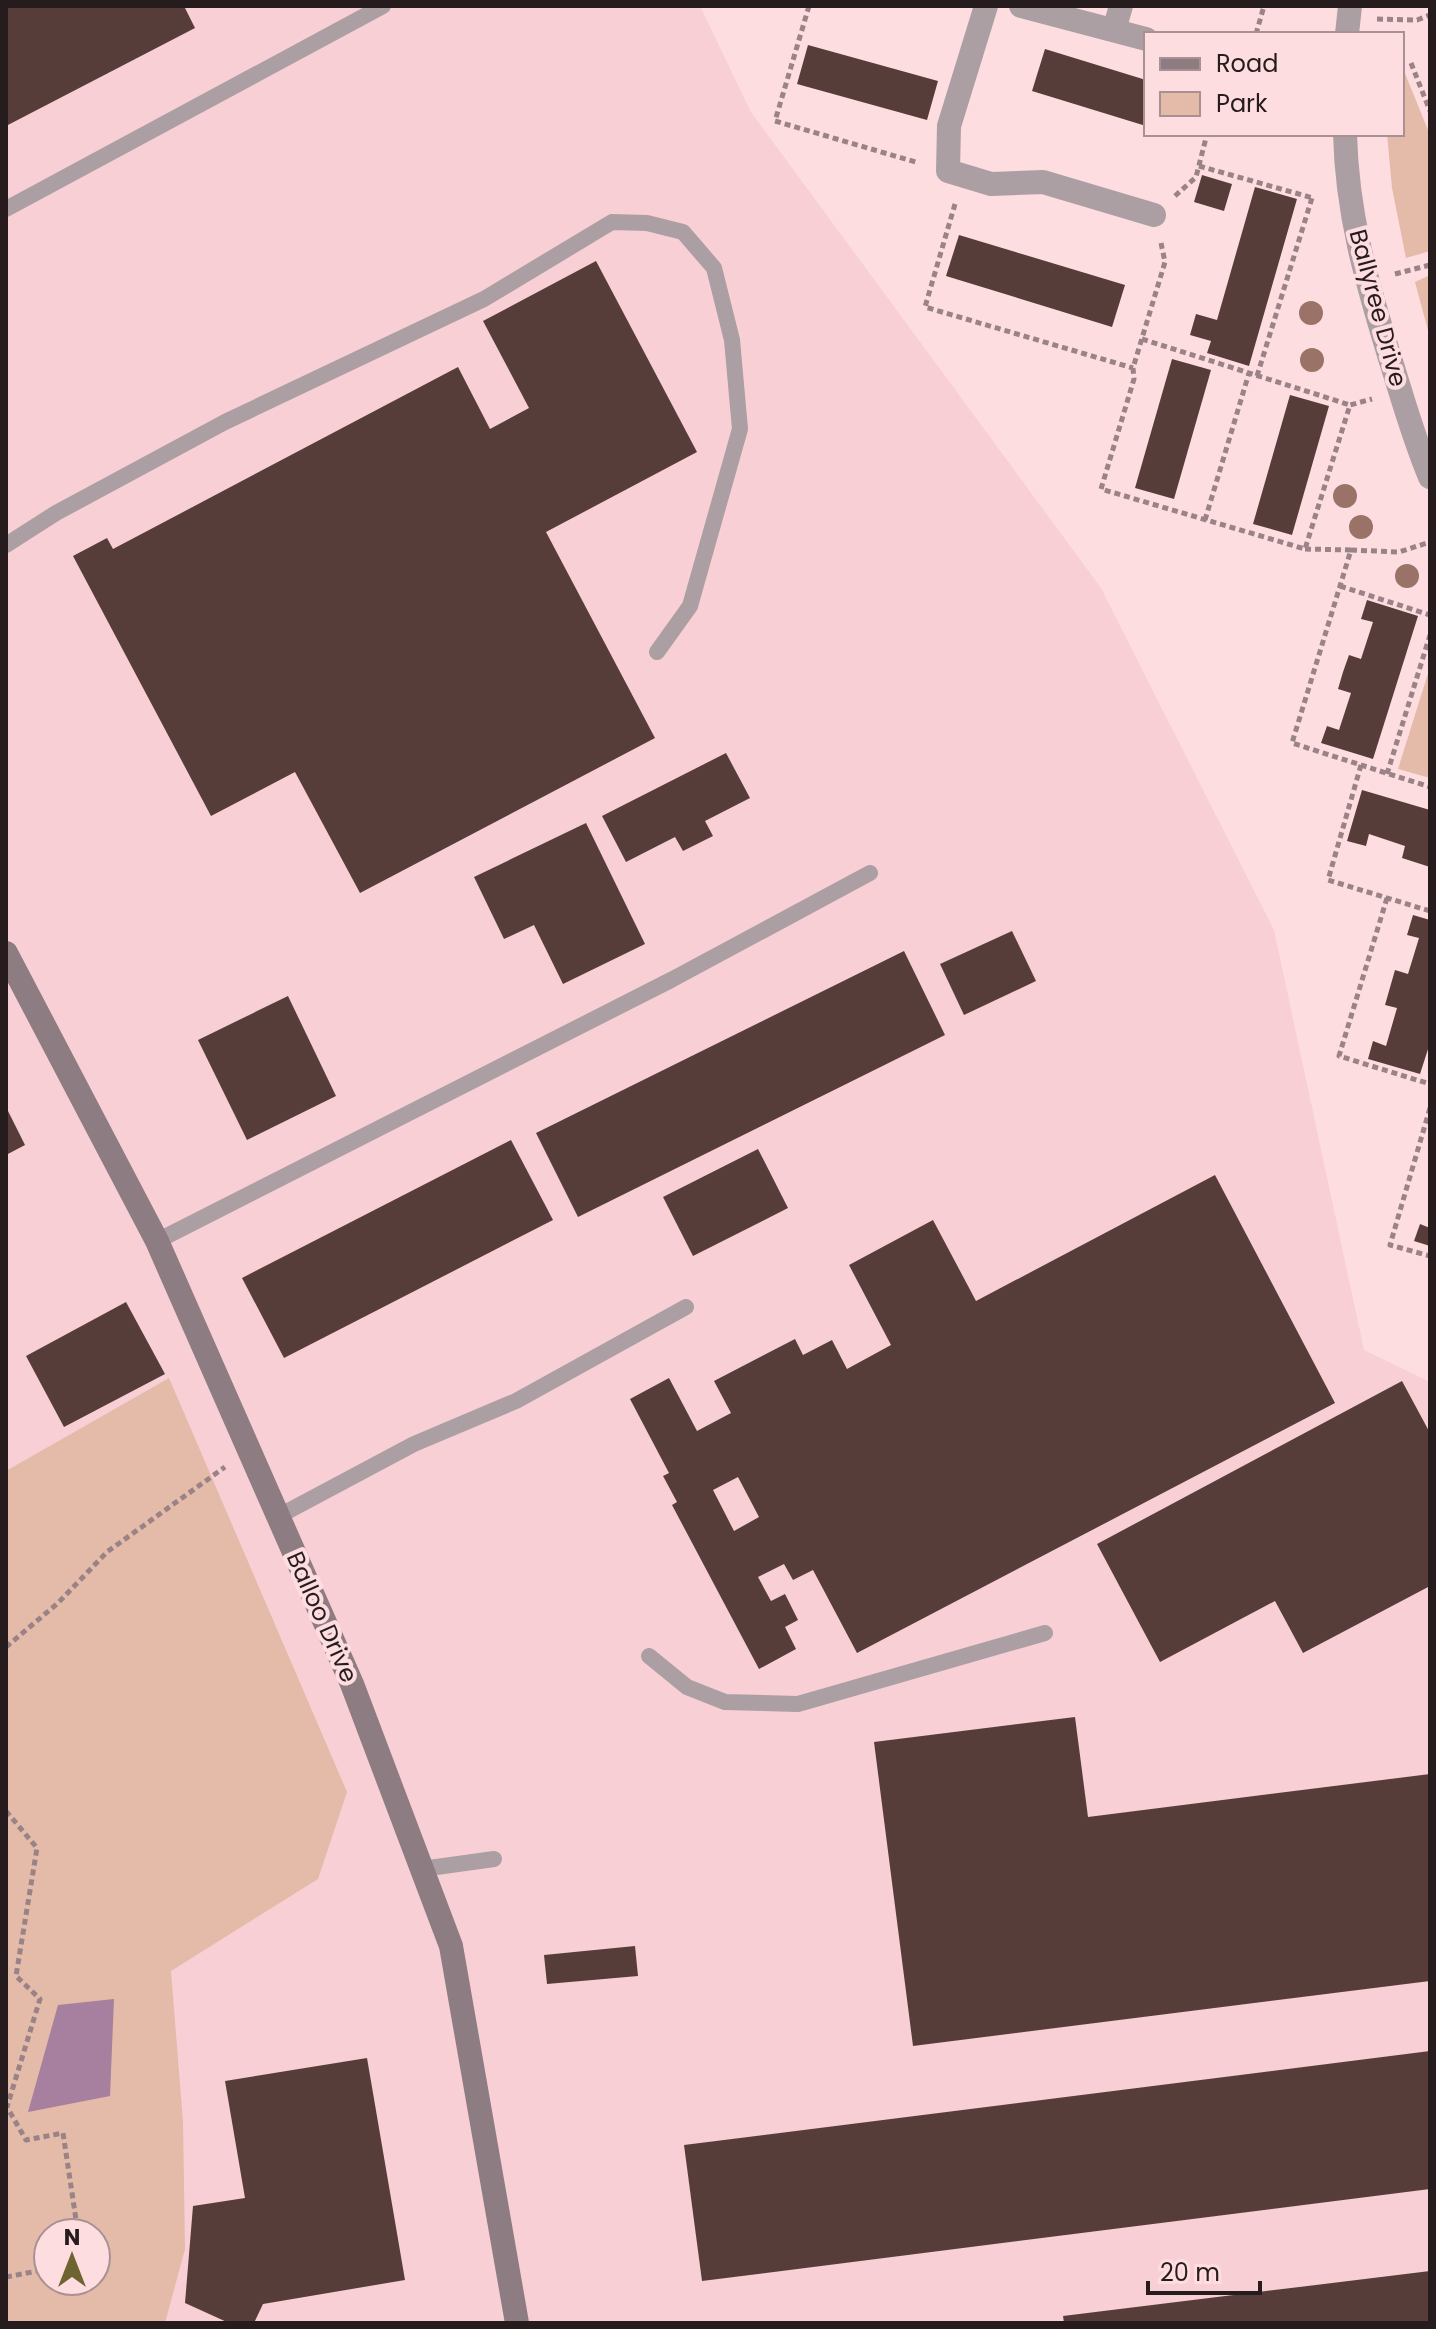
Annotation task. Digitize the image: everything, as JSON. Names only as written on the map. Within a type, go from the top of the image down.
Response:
[{"type":"street","points":[[986,6],[949,126],[956,174],[991,184],[1043,182],[1154,215]]},
{"type":"street","points":[[1021,6],[1144,38]]},
{"type":"street","points":[[1114,30],[1121,6]]},
{"type":"street","points":[[1347,32],[1350,6]]},
{"type":"street","name":"Ballyree Drive","points":[[1345,136],[1349,197],[1361,262],[1417,446],[1430,477]]},
{"type":"street","name":"Balloo Drive","points":[[6,953],[157,1241],[352,1684],[451,1946],[517,2323]]},
{"type":"lane","points":[[6,209],[383,6]]},
{"type":"lane","points":[[6,545],[56,513],[225,422],[484,299],[612,222],[647,223],[683,232],[714,268],[732,340],[740,429],[690,606],[657,652]]},
{"type":"lane","points":[[157,1241],[658,987],[870,873]]},
{"type":"lane","points":[[277,1517],[414,1444],[516,1401],[686,1307]]},
{"type":"lane","points":[[649,1656],[687,1687],[725,1702],[798,1704],[1045,1633]]},
{"type":"lane","points":[[422,1869],[494,1859]]},
{"type":"path","points":[[809,6],[775,121],[956,174],[925,307],[1133,368]]},
{"type":"path","points":[[1257,32],[1264,6]]},
{"type":"path","points":[[1417,20],[1430,15]]},
{"type":"path","points":[[1411,63],[1430,111]]},
{"type":"path","points":[[1206,136],[1196,177],[1154,215],[1165,262],[1101,489],[1305,549],[1399,552],[1430,542]]},
{"type":"path","points":[[1199,166],[1312,198],[1349,197]]},
{"type":"path","points":[[1257,376],[1312,198]]},
{"type":"path","points":[[1142,339],[1350,405],[1400,392]]},
{"type":"path","points":[[1205,520],[1249,373]]},
{"type":"path","points":[[1305,549],[1350,405]]},
{"type":"path","points":[[1351,550],[1292,743],[1430,787]]},
{"type":"path","points":[[1340,586],[1430,615]]},
{"type":"path","points":[[1387,774],[1430,635]]},
{"type":"path","points":[[1361,765],[1328,880],[1430,911]]},
{"type":"path","points":[[1387,898],[1339,1056],[1430,1084]]},
{"type":"path","points":[[1430,1108],[1390,1245],[1430,1256]]},
{"type":"path","points":[[6,1647],[58,1603],[107,1552],[248,1450]]},
{"type":"path","points":[[6,1811],[37,1848],[16,1976],[40,1999],[7,2107],[26,2140],[63,2133],[76,2217]]},
{"type":"path","points":[[6,2277],[32,2272]]},
{"type":"shaded area","points":[[6,6],[700,6],[751,112],[1101,588],[1274,930],[1364,1350],[1430,1382],[1430,2323],[6,2323]]},
{"type":"shaded area","points":[[114,1999],[110,2096],[28,2112],[58,2005]]},
{"type":"green space","points":[[1404,71],[1430,135],[1430,251],[1406,258],[1392,188],[1387,136],[1404,136]]},
{"type":"green space","points":[[1430,275],[1430,338],[1415,282]]},
{"type":"green space","points":[[1430,667],[1430,778],[1398,769]]},
{"type":"green space","points":[[169,1378],[347,1792],[318,1879],[171,1971],[183,2122],[185,2249],[165,2323],[6,2323],[6,1471]]},
{"type":"building","points":[[6,6],[184,6],[195,28],[6,126]]},
{"type":"building","points":[[808,45],[938,81],[927,120],[797,84]]},
{"type":"building","points":[[1045,49],[1144,79],[1144,125],[1032,91]]},
{"type":"building","points":[[1202,175],[1232,184],[1224,211],[1194,202]]},
{"type":"building","points":[[1255,187],[1297,199],[1249,366],[1207,353],[1211,341],[1190,335],[1196,314],[1217,320]]},
{"type":"building","points":[[959,235],[1125,285],[1112,327],[946,276]]},
{"type":"building","points":[[596,261],[697,452],[546,532],[655,738],[360,893],[295,772],[211,816],[73,556],[107,538],[113,549],[458,367],[490,429],[529,408],[483,321]]},
{"type":"building","points":[[1172,359],[1211,370],[1174,499],[1135,488]]},
{"type":"building","points":[[1290,395],[1329,406],[1292,535],[1253,524]]},
{"type":"building","points":[[1367,600],[1418,616],[1373,759],[1321,743],[1327,726],[1339,730],[1351,693],[1338,689],[1349,655],[1361,659],[1373,622],[1361,619]]},
{"type":"building","points":[[726,753],[750,798],[705,821],[713,836],[683,851],[675,837],[626,862],[602,816]]},
{"type":"building","points":[[1362,790],[1430,810],[1430,867],[1402,858],[1405,846],[1369,834],[1366,846],[1347,841]]},
{"type":"building","points":[[586,823],[645,944],[563,984],[534,925],[504,939],[474,877]]},
{"type":"building","points":[[1413,915],[1430,920],[1430,1043],[1420,1074],[1368,1059],[1373,1041],[1386,1046],[1397,1008],[1385,1005],[1395,970],[1408,974],[1419,938],[1407,935]]},
{"type":"building","points":[[1012,931],[1036,981],[964,1015],[940,964]]},
{"type":"building","points":[[904,951],[945,1035],[578,1217],[536,1133]]},
{"type":"building","points":[[288,996],[336,1096],[247,1140],[198,1040]]},
{"type":"building","points":[[6,1107],[25,1145],[6,1155]]},
{"type":"building","points":[[511,1140],[553,1220],[284,1358],[242,1278]]},
{"type":"building","points":[[758,1149],[788,1208],[693,1256],[663,1197]]},
{"type":"building","points":[[1215,1175],[1335,1403],[857,1653],[813,1570],[793,1580],[784,1564],[758,1577],[771,1601],[785,1594],[798,1620],[785,1627],[796,1649],[759,1669],[672,1505],[677,1502],[663,1476],[669,1473],[630,1399],[669,1378],[697,1431],[731,1413],[714,1381],[795,1339],[803,1355],[832,1340],[847,1369],[891,1345],[849,1265],[933,1220],[976,1301]],"holes":[[[738,1477],[759,1517],[734,1531],[713,1490]]]},
{"type":"building","points":[[1420,1224],[1430,1228],[1430,1246],[1414,1241]]},
{"type":"building","points":[[126,1302],[165,1374],[64,1427],[26,1356]]},
{"type":"building","points":[[1402,1381],[1430,1433],[1430,1586],[1303,1653],[1275,1601],[1160,1662],[1097,1544]]},
{"type":"building","points":[[1075,1717],[1088,1817],[1430,1774],[1430,1981],[913,2046],[874,1742]]},
{"type":"building","points":[[635,1946],[638,1976],[547,1984],[544,1955]]},
{"type":"building","points":[[1430,2051],[1430,2189],[702,2281],[684,2145]]},
{"type":"building","points":[[367,2058],[405,2280],[263,2304],[254,2323],[229,2323],[185,2303],[193,2206],[245,2198],[225,2081]]},
{"type":"building","points":[[1430,2271],[1430,2323],[1064,2323],[1063,2316]]}]
